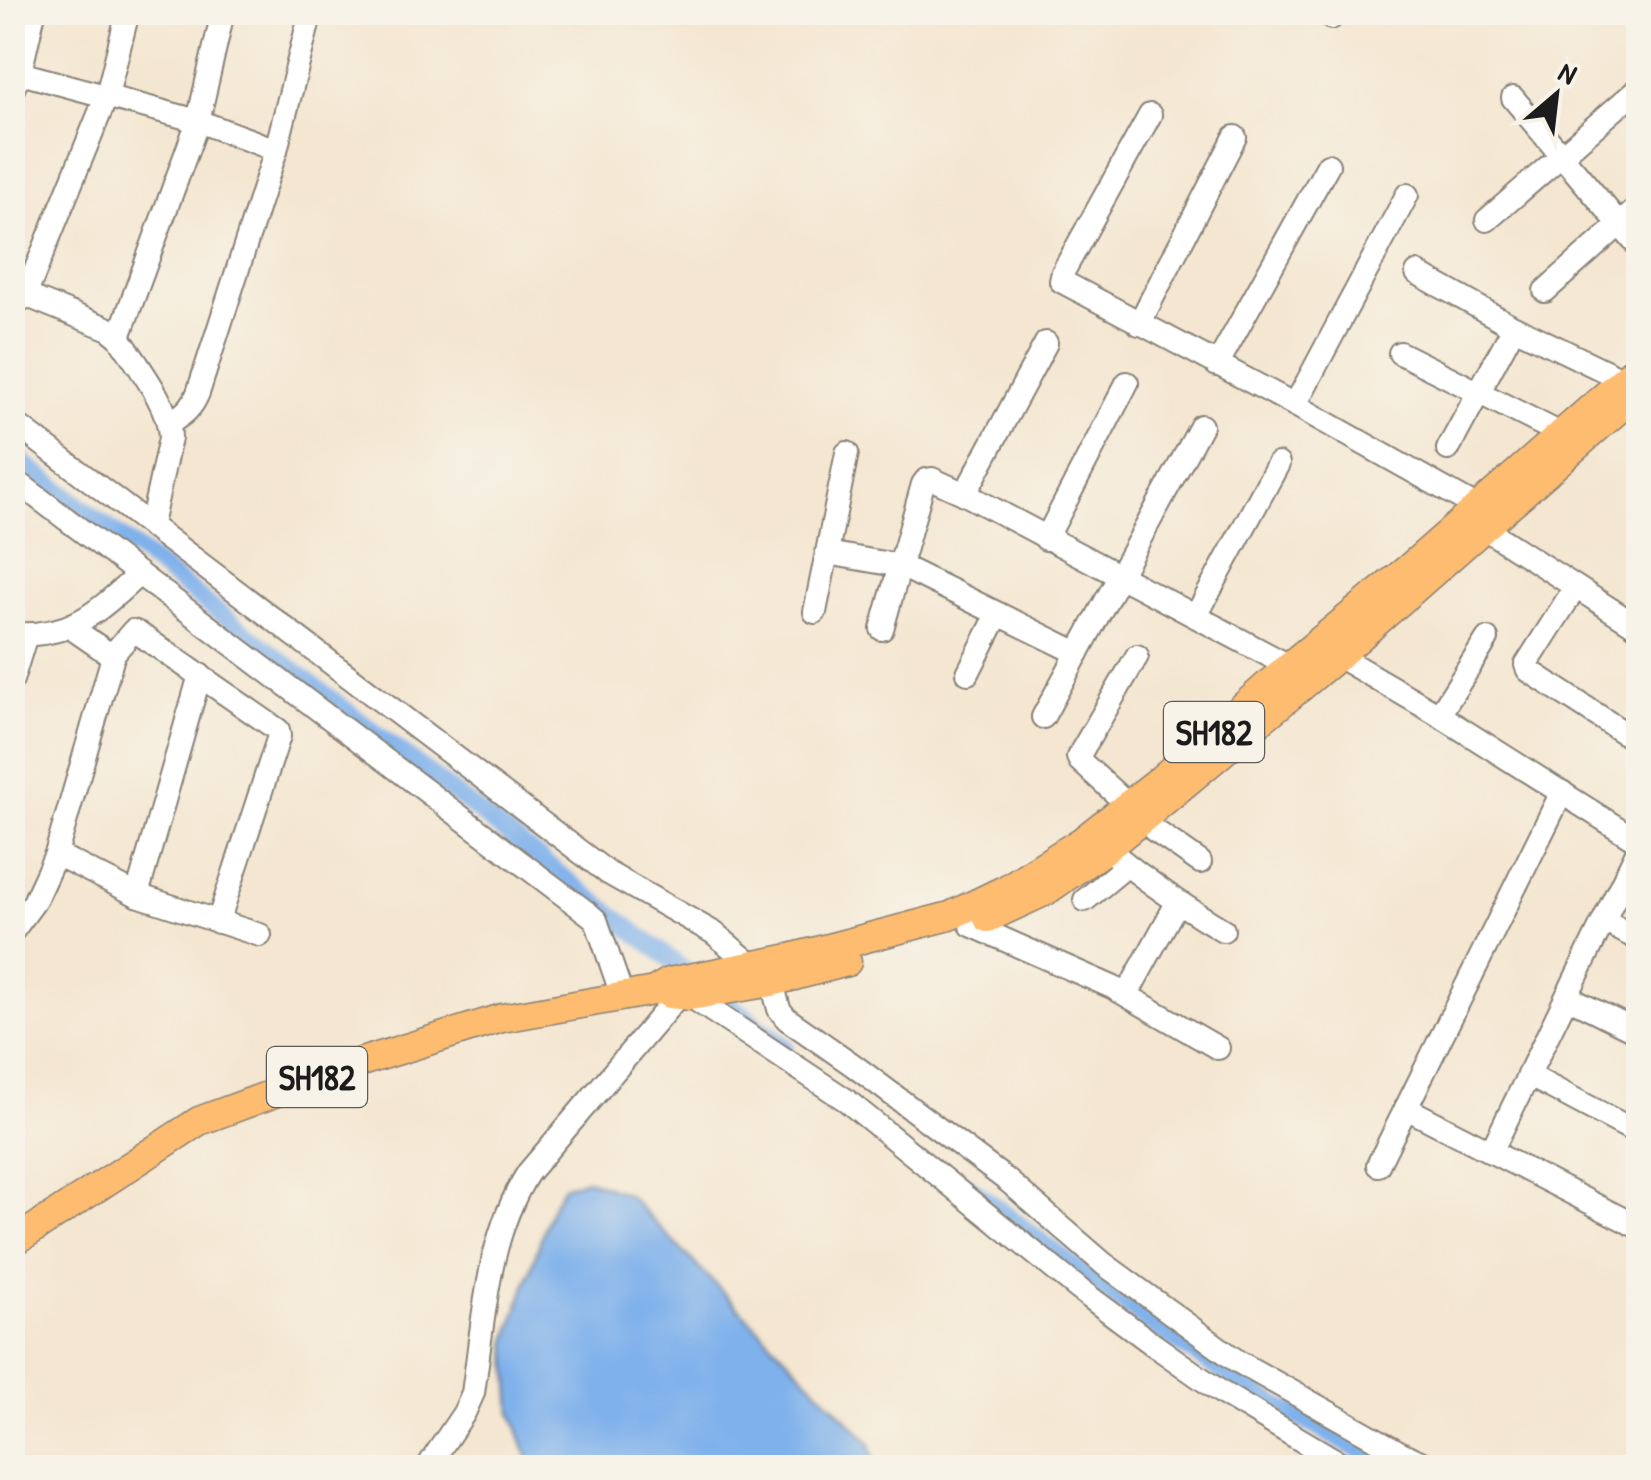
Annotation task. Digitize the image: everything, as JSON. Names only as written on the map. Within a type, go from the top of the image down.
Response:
[{"type":"main road","name":"SH182","points":[[1486,518],[1561,434],[1635,382]]},
{"type":"main road","name":"SH182","points":[[1136,811],[1486,518],[1635,382]]},
{"type":"main road","name":"SH182","points":[[12,1243],[199,1121],[345,1067],[502,1018],[710,985],[985,912],[1046,891],[1108,850],[1161,780],[1289,666],[1328,650]]},
{"type":"street","points":[[34,12],[16,82],[107,95],[198,121],[276,150]]},
{"type":"street","points":[[128,12],[107,95],[19,296],[109,329],[119,337],[170,424],[150,525]]},
{"type":"street","points":[[119,337],[198,121],[223,12]]},
{"type":"street","points":[[170,424],[186,413],[198,393],[276,150],[311,12]]},
{"type":"street","points":[[1487,220],[1638,90]]},
{"type":"street","points":[[1513,98],[1638,246]]},
{"type":"street","points":[[1150,115],[1061,281],[1295,405],[1486,518],[1576,588],[1638,627]]},
{"type":"street","points":[[1138,324],[1236,138]]},
{"type":"street","points":[[1217,364],[1328,165]]},
{"type":"street","points":[[1295,405],[1407,195]]},
{"type":"street","points":[[1545,291],[1638,208]]},
{"type":"street","points":[[1417,273],[1514,327],[1635,382]]},
{"type":"street","points":[[1448,449],[1514,327]]},
{"type":"street","points":[[965,494],[1046,343]]},
{"type":"street","points":[[1400,353],[1561,434]]},
{"type":"street","points":[[1046,539],[1127,383]]},
{"type":"street","points":[[12,421],[608,873],[703,925],[710,985],[846,1100],[1080,1290],[1168,1355],[1229,1398],[1348,1468]]},
{"type":"street","points":[[1043,717],[1201,426]]},
{"type":"street","points":[[815,612],[847,453]]},
{"type":"street","points":[[1196,616],[1278,464]]},
{"type":"street","points":[[12,478],[589,914],[596,920],[623,998]]},
{"type":"street","points":[[882,629],[923,484],[932,479],[1289,666]]},
{"type":"street","points":[[827,553],[901,566],[1078,653]]},
{"type":"street","points":[[12,680],[19,635],[70,627],[94,614],[139,574]]},
{"type":"street","points":[[1576,588],[1526,665],[1528,670],[1638,742]]},
{"type":"street","points":[[968,673],[998,614]]},
{"type":"street","points":[[70,627],[114,653]]},
{"type":"street","points":[[12,932],[34,902],[56,854],[114,653],[133,631],[272,725],[280,736],[218,922]]},
{"type":"street","points":[[1439,715],[1487,638]]},
{"type":"street","points":[[1328,650],[1638,841]]},
{"type":"street","points":[[1137,656],[1078,756],[1154,830],[1200,862]]},
{"type":"street","points":[[137,896],[200,675]]},
{"type":"street","points":[[1378,1164],[1562,792]]},
{"type":"street","points":[[1085,900],[1108,850],[1177,903],[1222,930]]},
{"type":"street","points":[[1491,1152],[1638,850]]},
{"type":"street","points":[[56,854],[137,896],[260,935]]},
{"type":"street","points":[[1126,994],[1177,903]]},
{"type":"street","points":[[985,912],[1218,1048]]},
{"type":"street","points":[[1604,921],[1638,939]]},
{"type":"street","points":[[428,1468],[470,1403],[497,1240],[519,1187],[528,1173],[710,985]]},
{"type":"street","points":[[710,985],[779,1009],[787,1019],[1008,1181],[1104,1264],[1251,1370],[1434,1468]]},
{"type":"street","points":[[1567,997],[1638,1032]]},
{"type":"street","points":[[1528,1075],[1638,1133]]},
{"type":"street","points":[[1406,1108],[1638,1227]]},
{"type":"water","points":[[586,1179],[628,1195],[870,1443],[875,1467],[527,1467],[529,1459],[512,1413],[507,1341],[551,1208],[563,1187]]},
{"type":"waterway","points":[[12,454],[785,1047]]},
{"type":"waterway","points":[[966,1184],[1153,1326],[1255,1393],[1391,1468]]}]
